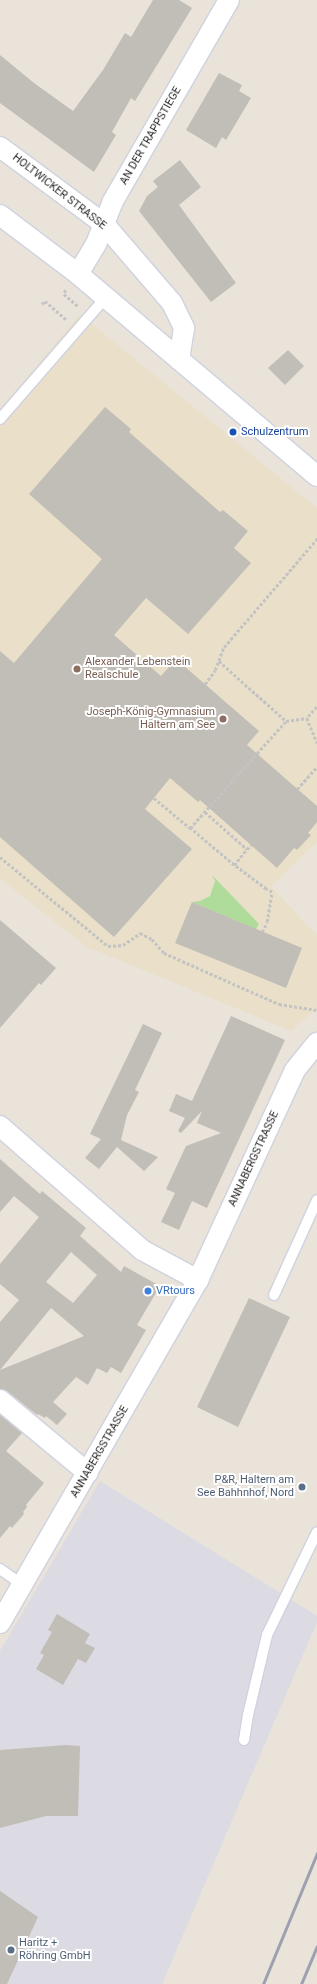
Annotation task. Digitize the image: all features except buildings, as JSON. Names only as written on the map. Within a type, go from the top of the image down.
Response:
[{"type":"street","name":"AN DER TRAPPSTIEGE","points":[[78,274],[96,244],[113,201],[229,0]]},
{"type":"street","name":"HOLTWICKER STRASSE","points":[[0,147],[104,224],[172,303],[184,328],[180,360]]},
{"type":"street","points":[[0,215],[78,274],[317,476]]},
{"type":"street","name":"ANNABERGSTRASSE","points":[[0,1623],[88,1473],[198,1280],[296,1070],[317,1043]]},
{"type":"street","points":[[0,1126],[142,1250],[198,1280]]},
{"type":"street","points":[[0,1400],[88,1473]]},
{"type":"lane","points":[[0,419],[105,298]]},
{"type":"lane","points":[[274,1295],[317,1200]]},
{"type":"lane","points":[[244,1740],[248,1715],[267,1635],[317,1532]]},
{"type":"lane","points":[[0,1569],[22,1585]]},
{"type":"path","points":[[42,304],[45,301],[77,329]]},
{"type":"path","points":[[205,684],[215,670],[226,644],[317,539]]},
{"type":"path","points":[[219,661],[286,721]]},
{"type":"path","points":[[190,828],[286,721],[307,718],[317,707]]},
{"type":"path","points":[[307,718],[317,744]]},
{"type":"path","points":[[297,789],[317,767]]},
{"type":"path","points":[[154,798],[234,865],[266,890],[272,892],[267,922],[262,932]]},
{"type":"path","points":[[205,812],[247,849]]},
{"type":"path","points":[[234,865],[251,845]]},
{"type":"path","points":[[0,857],[108,946],[123,946],[140,933],[152,939],[164,954],[279,1004],[317,1010]]},
{"type":"shaded area","points":[[80,314],[317,508],[317,842],[271,887],[317,935],[317,1008],[291,1031],[87,947],[0,879],[0,409]]},
{"type":"shaded area","points":[[100,1481],[317,1616],[317,1622],[162,1984],[0,1984],[0,1651]]},
{"type":"green space","points":[[212,875],[259,924],[256,929],[192,902],[200,901],[210,896],[215,881]]},
{"type":"railway","points":[[263,1984],[317,1853]]},
{"type":"railway","points":[[301,1984],[317,1946]]},
{"type":"place","name":"Schulzentrum","points":[[233,432]]},
{"type":"place","name":"Alexander Lebenstein Realschule","points":[[77,669]]},
{"type":"place","name":"Joseph-König-Gymnasium Haltern am See","points":[[223,719]]},
{"type":"place","name":"VRtours","points":[[148,1291]]},
{"type":"place","name":"P&R, Haltern am See Bahhnhof, Nord","points":[[302,1487]]},
{"type":"place","name":"Haritz + Röhring GmbH","points":[[11,1950]]}]
